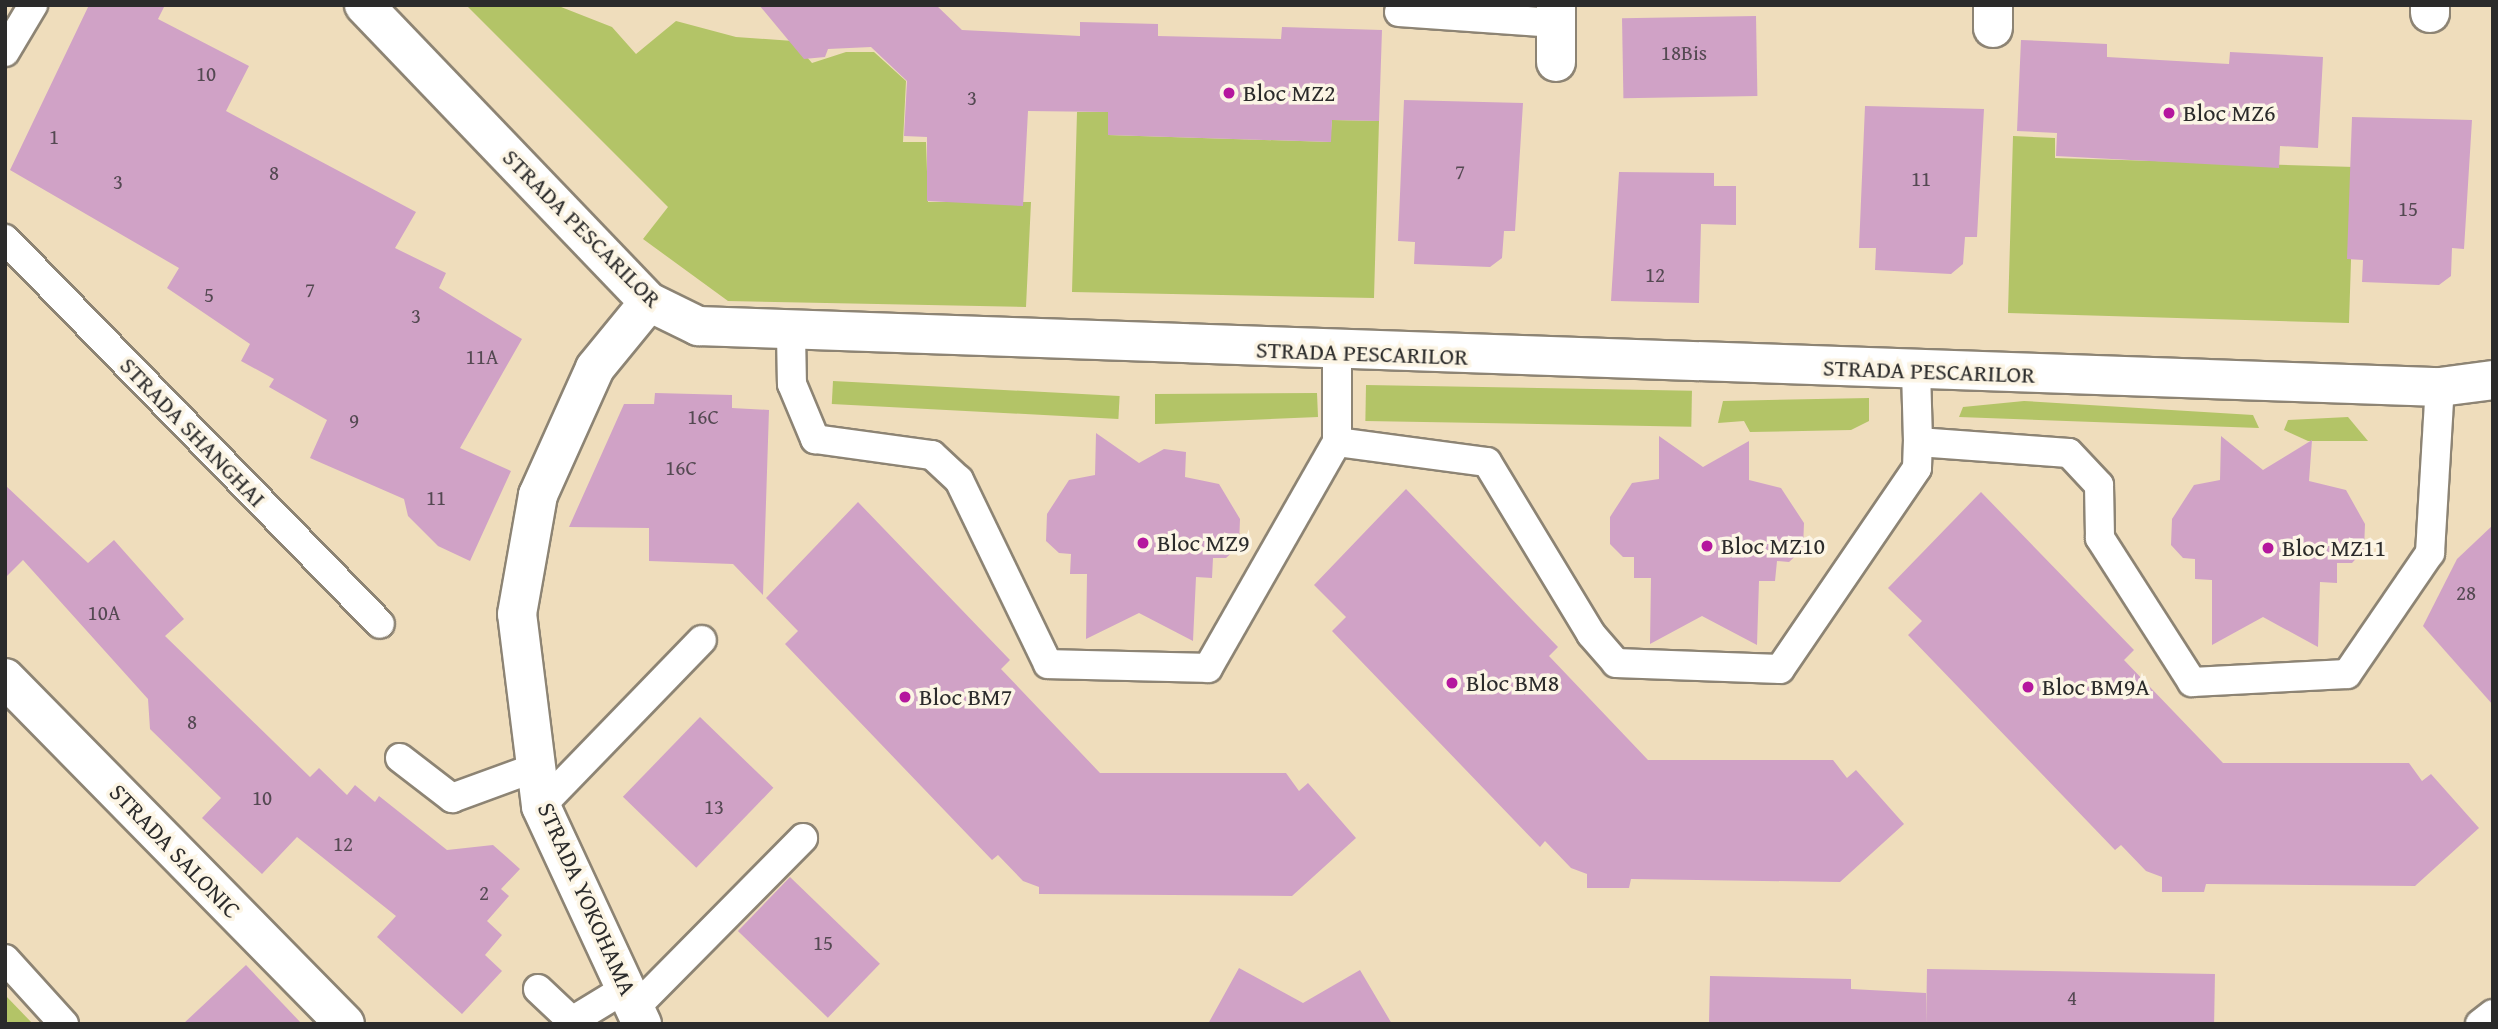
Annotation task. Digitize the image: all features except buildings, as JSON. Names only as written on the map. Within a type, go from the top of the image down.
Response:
[{"type":"street","name":"STRADA PESCARILOR","points":[[364,5],[649,302],[698,326],[791,334],[2440,387],[2493,380]]},
{"type":"street","points":[[1556,14],[1556,62]]},
{"type":"street","name":"STRADA YOKOHAMA","points":[[634,1006],[541,806],[517,614],[538,495],[595,368],[649,302]]},
{"type":"street","name":"STRADA SALONIC","points":[[5,678],[345,1024]]},
{"type":"lane","points":[[5,52],[33,5]]},
{"type":"lane","points":[[1399,12],[1556,14]]},
{"type":"lane","name":"STRADA SHANGHAI","points":[[5,239],[380,624]]},
{"type":"lane","points":[[791,334],[792,384],[815,439],[932,455],[958,481],[1048,664],[1208,668],[1337,442],[1337,352]]},
{"type":"lane","points":[[1337,442],[1487,463],[1591,634],[1616,663],[1780,669],[1917,468],[1916,370]]},
{"type":"lane","points":[[1918,442],[2068,453],[2099,485],[2100,538],[2192,682],[2347,674],[2430,553],[2440,387]]},
{"type":"lane","points":[[541,806],[702,640]]},
{"type":"lane","points":[[400,758],[452,797],[537,767]]},
{"type":"lane","points":[[537,989],[572,1021],[634,1006],[803,838]]},
{"type":"lane","points":[[5,959],[64,1024]]},
{"type":"lane","points":[[2480,1024],[2493,1014]]},
{"type":"green space","points":[[466,5],[556,5],[612,27],[636,54],[676,21],[736,37],[793,41],[812,63],[846,52],[874,52],[906,81],[903,142],[926,142],[928,202],[1031,202],[1026,307],[728,301],[643,239],[668,207]]},
{"type":"green space","points":[[1077,112],[1108,112],[1108,135],[1330,142],[1332,120],[1379,121],[1374,298],[1072,292]]},
{"type":"green space","points":[[2013,136],[2055,138],[2055,158],[2354,167],[2349,323],[2008,313]]},
{"type":"green space","points":[[833,381],[1120,396],[1118,419],[832,404]]},
{"type":"green space","points":[[1366,385],[1692,391],[1691,427],[1365,421]]},
{"type":"green space","points":[[1317,393],[1318,417],[1155,424],[1155,394]]},
{"type":"green space","points":[[1869,398],[1869,421],[1851,430],[1750,432],[1744,421],[1718,423],[1723,401]]},
{"type":"green space","points":[[2024,401],[2253,415],[2259,428],[1959,417],[1963,407]]},
{"type":"green space","points":[[2348,417],[2368,441],[2308,441],[2284,430],[2288,420]]},
{"type":"green space","points":[[5,995],[33,1024],[5,1024]]},
{"type":"place","name":"Bloc MZ2","points":[[1229,93]]},
{"type":"place","name":"Bloc MZ6","points":[[2169,113]]},
{"type":"place","name":"Bloc MZ9","points":[[1143,543]]},
{"type":"place","name":"Bloc MZ10","points":[[1707,546]]},
{"type":"place","name":"Bloc MZ11","points":[[2268,548]]},
{"type":"place","name":"Bloc BM8","points":[[1452,683]]},
{"type":"place","name":"Bloc BM9A","points":[[2028,687]]},
{"type":"place","name":"Bloc BM7","points":[[905,697]]}]
